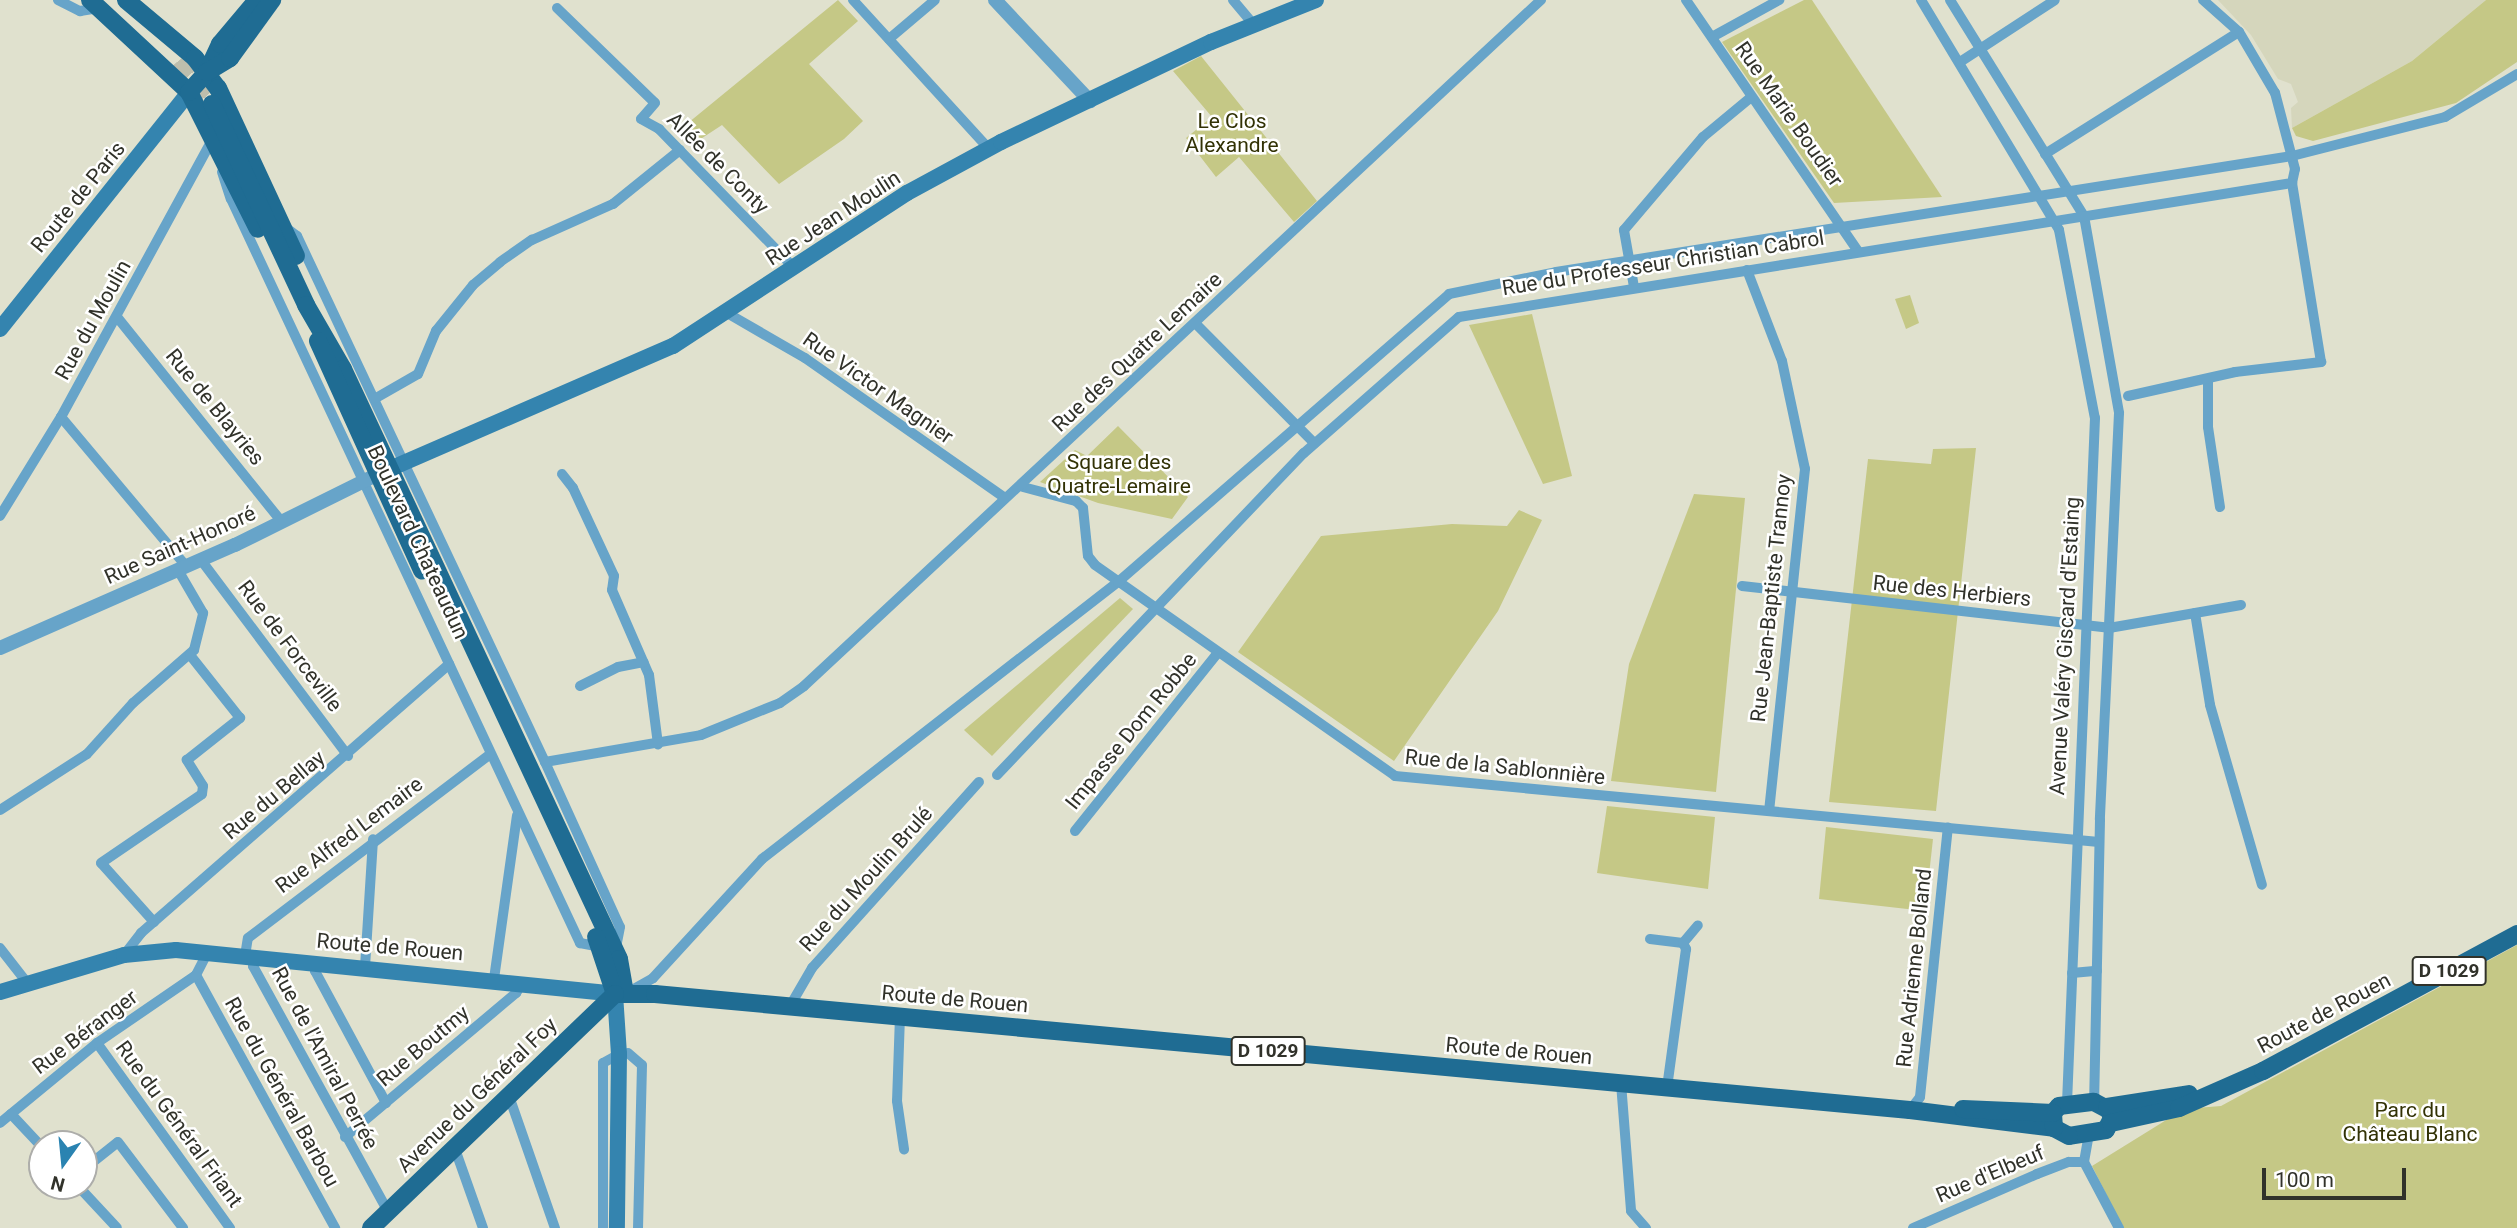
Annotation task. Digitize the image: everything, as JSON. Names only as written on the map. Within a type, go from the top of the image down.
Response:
[{"type":"main road","points":[[125,0],[207,72],[316,301]]},
{"type":"main road","points":[[207,72],[220,44],[257,0]]},
{"type":"main road","points":[[189,92],[207,72],[230,58],[272,0]]},
{"type":"main road","name":"Rue Jean Moulin","points":[[383,472],[673,346],[795,269],[907,193],[989,149],[1252,23],[1316,0]]},
{"type":"main road","points":[[98,3],[177,62]]},
{"type":"main road","points":[[98,3],[189,92],[212,140],[335,368]]},
{"type":"main road","name":"Route de Paris","points":[[0,329],[189,92]]},
{"type":"main road","name":"Boulevard Chateaudun","points":[[212,104],[316,301],[335,368],[608,949],[620,993]]},
{"type":"main road","name":"Route de Rouen","points":[[2104,1111],[2179,1108],[2224,1088],[2517,934]]},
{"type":"main road","name":"Route de Rouen","points":[[0,992],[124,955],[176,950],[1910,1110],[2058,1115]]},
{"type":"main road","points":[[620,993],[624,1053],[625,1228]]},
{"type":"main road","name":"Avenue du Général Foy","points":[[371,1228],[620,993]]},
{"type":"main road","points":[[617,1228],[624,1053]]},
{"type":"main road","points":[[2104,1111],[2106,1130],[2089,1135],[2068,1136],[2058,1115],[2104,1111]]},
{"type":"street","points":[[58,0],[80,11],[98,3]]},
{"type":"street","points":[[853,0],[989,149]]},
{"type":"street","points":[[889,39],[935,0]]},
{"type":"street","points":[[995,0],[1090,101]]},
{"type":"street","points":[[1233,0],[1252,23]]},
{"type":"street","name":"Rue des Quatre Lemaire","points":[[545,762],[658,744],[741,721],[804,687],[999,509],[1004,498],[1023,487],[1541,0]]},
{"type":"street","name":"Rue Marie Boudier","points":[[1686,0],[1750,98],[1846,228],[1858,251]]},
{"type":"street","points":[[1712,37],[1779,0]]},
{"type":"street","name":"Avenue Valéry Giscard d'Estaing","points":[[1921,0],[2042,197],[2054,222],[2095,418],[2071,973],[2058,1115]]},
{"type":"street","points":[[1950,0],[2084,216]]},
{"type":"street","points":[[1960,62],[2055,0]]},
{"type":"street","points":[[2128,396],[2208,379],[2321,362],[2292,183],[2295,169],[2275,93],[2239,32],[2203,0]]},
{"type":"street","name":"Allée de Conty","points":[[557,8],[655,103],[641,119],[652,123],[680,150],[795,269]]},
{"type":"street","points":[[2045,154],[2239,32]]},
{"type":"street","points":[[620,993],[653,978],[762,859],[1118,582],[1295,424],[1449,294],[1629,261],[2292,156],[2445,117],[2517,74]]},
{"type":"street","points":[[1634,287],[1624,230],[1703,137],[1750,98]]},
{"type":"street","name":"Rue du Moulin","points":[[0,516],[61,417],[212,140]]},
{"type":"street","name":"Boulevard Chateaudun","points":[[212,140],[231,200],[383,472],[545,762],[620,927],[608,949],[580,943],[449,664],[383,472],[376,398],[316,301]]},
{"type":"street","points":[[376,398],[418,374],[436,331],[473,285],[500,262],[532,240],[613,204],[680,150]]},
{"type":"street","name":"Rue du Professeur Christian Cabrol","points":[[997,775],[1314,443],[1459,317],[2292,183]]},
{"type":"street","name":"Avenue Valéry Giscard d'Estaing","points":[[2084,216],[2119,413],[2099,842],[2096,971],[2104,1111]]},
{"type":"street","name":"Rue Jean-Baptiste Trannoy","points":[[1747,270],[1782,361],[1805,469],[1769,811]]},
{"type":"street","name":"Rue Victor Magnier","points":[[727,313],[805,358],[1004,498]]},
{"type":"street","name":"Rue de Blayries","points":[[117,317],[282,522]]},
{"type":"street","points":[[1196,324],[1314,443]]},
{"type":"street","points":[[2208,379],[2208,427],[2220,506]]},
{"type":"street","points":[[0,810],[87,754],[133,703],[190,654],[203,613],[182,568],[61,417]]},
{"type":"street","name":"Rue Saint-Honoré","points":[[0,648],[201,560],[383,472]]},
{"type":"street","points":[[562,474],[573,488],[614,576],[612,590],[644,663],[658,744]]},
{"type":"street","name":"Rue de la Sablonnière","points":[[1023,487],[1076,500],[1083,508],[1088,556],[1118,582],[1217,654],[1395,776],[2099,842]]},
{"type":"street","name":"Rue de Forceville","points":[[201,560],[348,756]]},
{"type":"street","name":"Rue des Herbiers","points":[[1742,586],[2109,628],[2241,605]]},
{"type":"street","points":[[2196,613],[2210,705],[2262,885]]},
{"type":"street","points":[[154,922],[101,863],[202,794],[203,786],[187,761],[240,718],[190,654]]},
{"type":"street","name":"Impasse Dom Robbe","points":[[1075,831],[1217,654]]},
{"type":"street","points":[[580,686],[618,667],[644,663]]},
{"type":"street","name":"Rue du Bellay","points":[[124,955],[154,922],[348,756],[449,664]]},
{"type":"street","name":"Rue Alfred Lemaire","points":[[249,957],[248,938],[373,839],[490,754]]},
{"type":"street","name":"Rue du Moulin Brulé","points":[[790,1006],[812,968],[979,782]]},
{"type":"street","points":[[494,979],[518,828],[516,810]]},
{"type":"street","name":"Rue Adrienne Bolland","points":[[1910,1110],[1920,1097],[1948,827]]},
{"type":"street","points":[[365,967],[373,839]]},
{"type":"street","points":[[1683,943],[1698,925]]},
{"type":"street","points":[[1650,939],[1683,943]]},
{"type":"street","points":[[1668,1088],[1686,949],[1683,943]]},
{"type":"street","points":[[0,948],[29,984]]},
{"type":"street","points":[[196,975],[206,953]]},
{"type":"street","name":"Rue de l'Amiral Perrée","points":[[249,957],[388,1213]]},
{"type":"street","points":[[314,963],[314,971],[386,1103]]},
{"type":"street","points":[[2071,973],[2096,971]]},
{"type":"street","name":"Rue Béranger","points":[[0,1123],[97,1043],[196,975]]},
{"type":"street","name":"Rue du Général Barbou","points":[[196,975],[335,1228]]},
{"type":"street","name":"Rue Boutmy","points":[[345,1137],[516,993],[523,982]]},
{"type":"street","points":[[900,1016],[897,1101],[904,1149]]},
{"type":"street","name":"Rue du Général Friant","points":[[97,1043],[230,1228]]},
{"type":"street","points":[[603,1228],[603,1063],[624,1053],[642,1065],[638,1228]]},
{"type":"street","points":[[1621,1083],[1631,1211],[1646,1228]]},
{"type":"street","points":[[510,1099],[555,1228]]},
{"type":"street","points":[[11,1114],[28,1132]]},
{"type":"street","points":[[2089,1135],[2084,1162],[2119,1228]]},
{"type":"street","points":[[98,1158],[118,1142],[183,1228]]},
{"type":"street","points":[[455,1149],[483,1228]]},
{"type":"street","name":"Rue d'Elbeuf","points":[[1913,1228],[2037,1174],[2069,1162],[2084,1162]]},
{"type":"street","points":[[91,1200],[117,1228]]},
{"type":"shaded area","points":[[2218,0],[2486,0],[2412,61],[2292,128],[2291,108],[2298,102],[2291,84],[2278,79],[2251,35]]},
{"type":"green space","points":[[838,0],[858,21],[809,64],[863,121],[844,139],[779,184],[722,125],[690,146],[677,132]]},
{"type":"green space","points":[[1804,0],[1812,0],[1942,197],[1834,203],[1722,42]]},
{"type":"green space","points":[[2486,0],[2517,0],[2517,62],[2456,103],[2313,141],[2296,136],[2292,128],[2412,61]]},
{"type":"green space","name":"Le Clos Alexandre","points":[[1201,56],[1317,201],[1294,222],[1239,157],[1216,177],[1186,138],[1212,117],[1173,71]]},
{"type":"green space","points":[[1910,295],[1919,323],[1906,329],[1895,299]]},
{"type":"green space","points":[[1532,314],[1572,476],[1543,484],[1469,325]]},
{"type":"green space","name":"Square des Quatre-Lemaire","points":[[1118,426],[1188,497],[1172,519],[1098,503],[1040,482],[1075,450],[1087,456]]},
{"type":"green space","points":[[1976,448],[1936,811],[1829,802],[1868,459],[1931,464],[1933,449]]},
{"type":"green space","points":[[1694,494],[1745,498],[1716,792],[1611,781],[1629,664]]},
{"type":"green space","points":[[1519,510],[1542,520],[1498,611],[1394,761],[1238,652],[1321,536],[1452,524],[1507,526]]},
{"type":"green space","points":[[1120,598],[1133,609],[992,756],[964,730]]},
{"type":"green space","points":[[1607,806],[1715,817],[1708,889],[1597,873]]},
{"type":"green space","points":[[1826,827],[1933,839],[1925,911],[1819,899]]},
{"type":"green space","name":"Parc du Château Blanc","points":[[2517,945],[2517,1228],[2123,1228],[2092,1166],[2184,1109],[2221,1106]]},
{"type":"tunnel","points":[[177,62],[212,104]]}]
